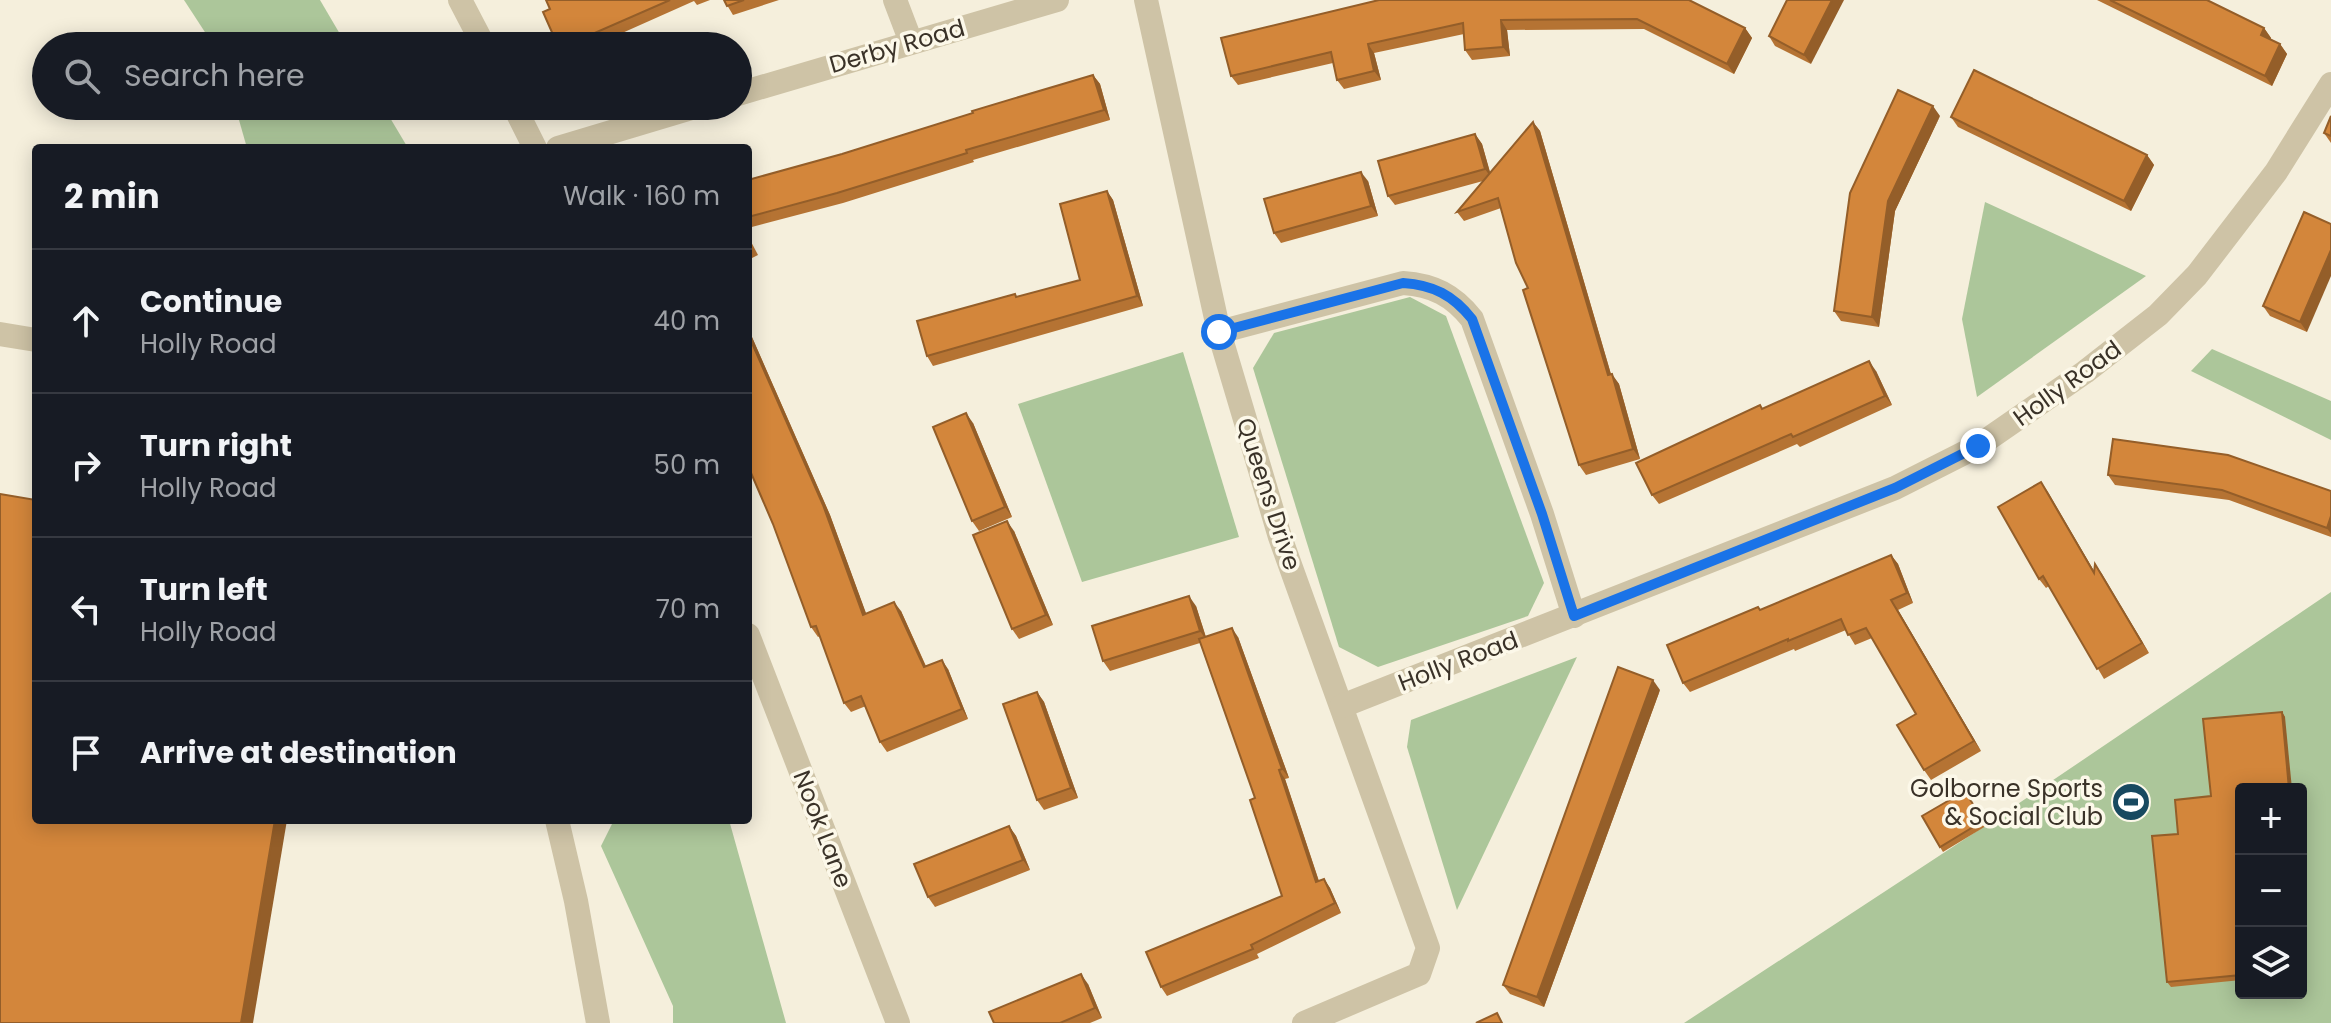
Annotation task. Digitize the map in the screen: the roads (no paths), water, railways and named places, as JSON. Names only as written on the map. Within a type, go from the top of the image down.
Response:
[{"type":"street","points":[[460,0],[477,32]]},
{"type":"street","points":[[895,0],[911,42]]},
{"type":"street","name":"Derby Road","points":[[752,90],[1057,0]]},
{"type":"street","name":"Queens Drive","points":[[1146,0],[1219,332],[1280,537],[1428,948],[1419,974],[1304,1023]]},
{"type":"street","name":"Holly Road","points":[[1342,706],[1895,488],[1978,446],[2040,405],[2158,315],[2197,275],[2276,172],[2331,84]]},
{"type":"street","points":[[521,120],[533,144]]},
{"type":"street","points":[[571,144],[651,120]]},
{"type":"street","points":[[1219,332],[1403,283],[1425,285],[1461,305],[1472,319],[1542,514],[1574,616]]},
{"type":"street","points":[[0,334],[32,339]]},
{"type":"street","name":"Nook Lane","points":[[752,645],[898,1023]]},
{"type":"street","points":[[558,824],[576,901],[598,1023]]},
{"type":"place","name":"Golborne Sports & Social Club","points":[[2131,802]]}]
